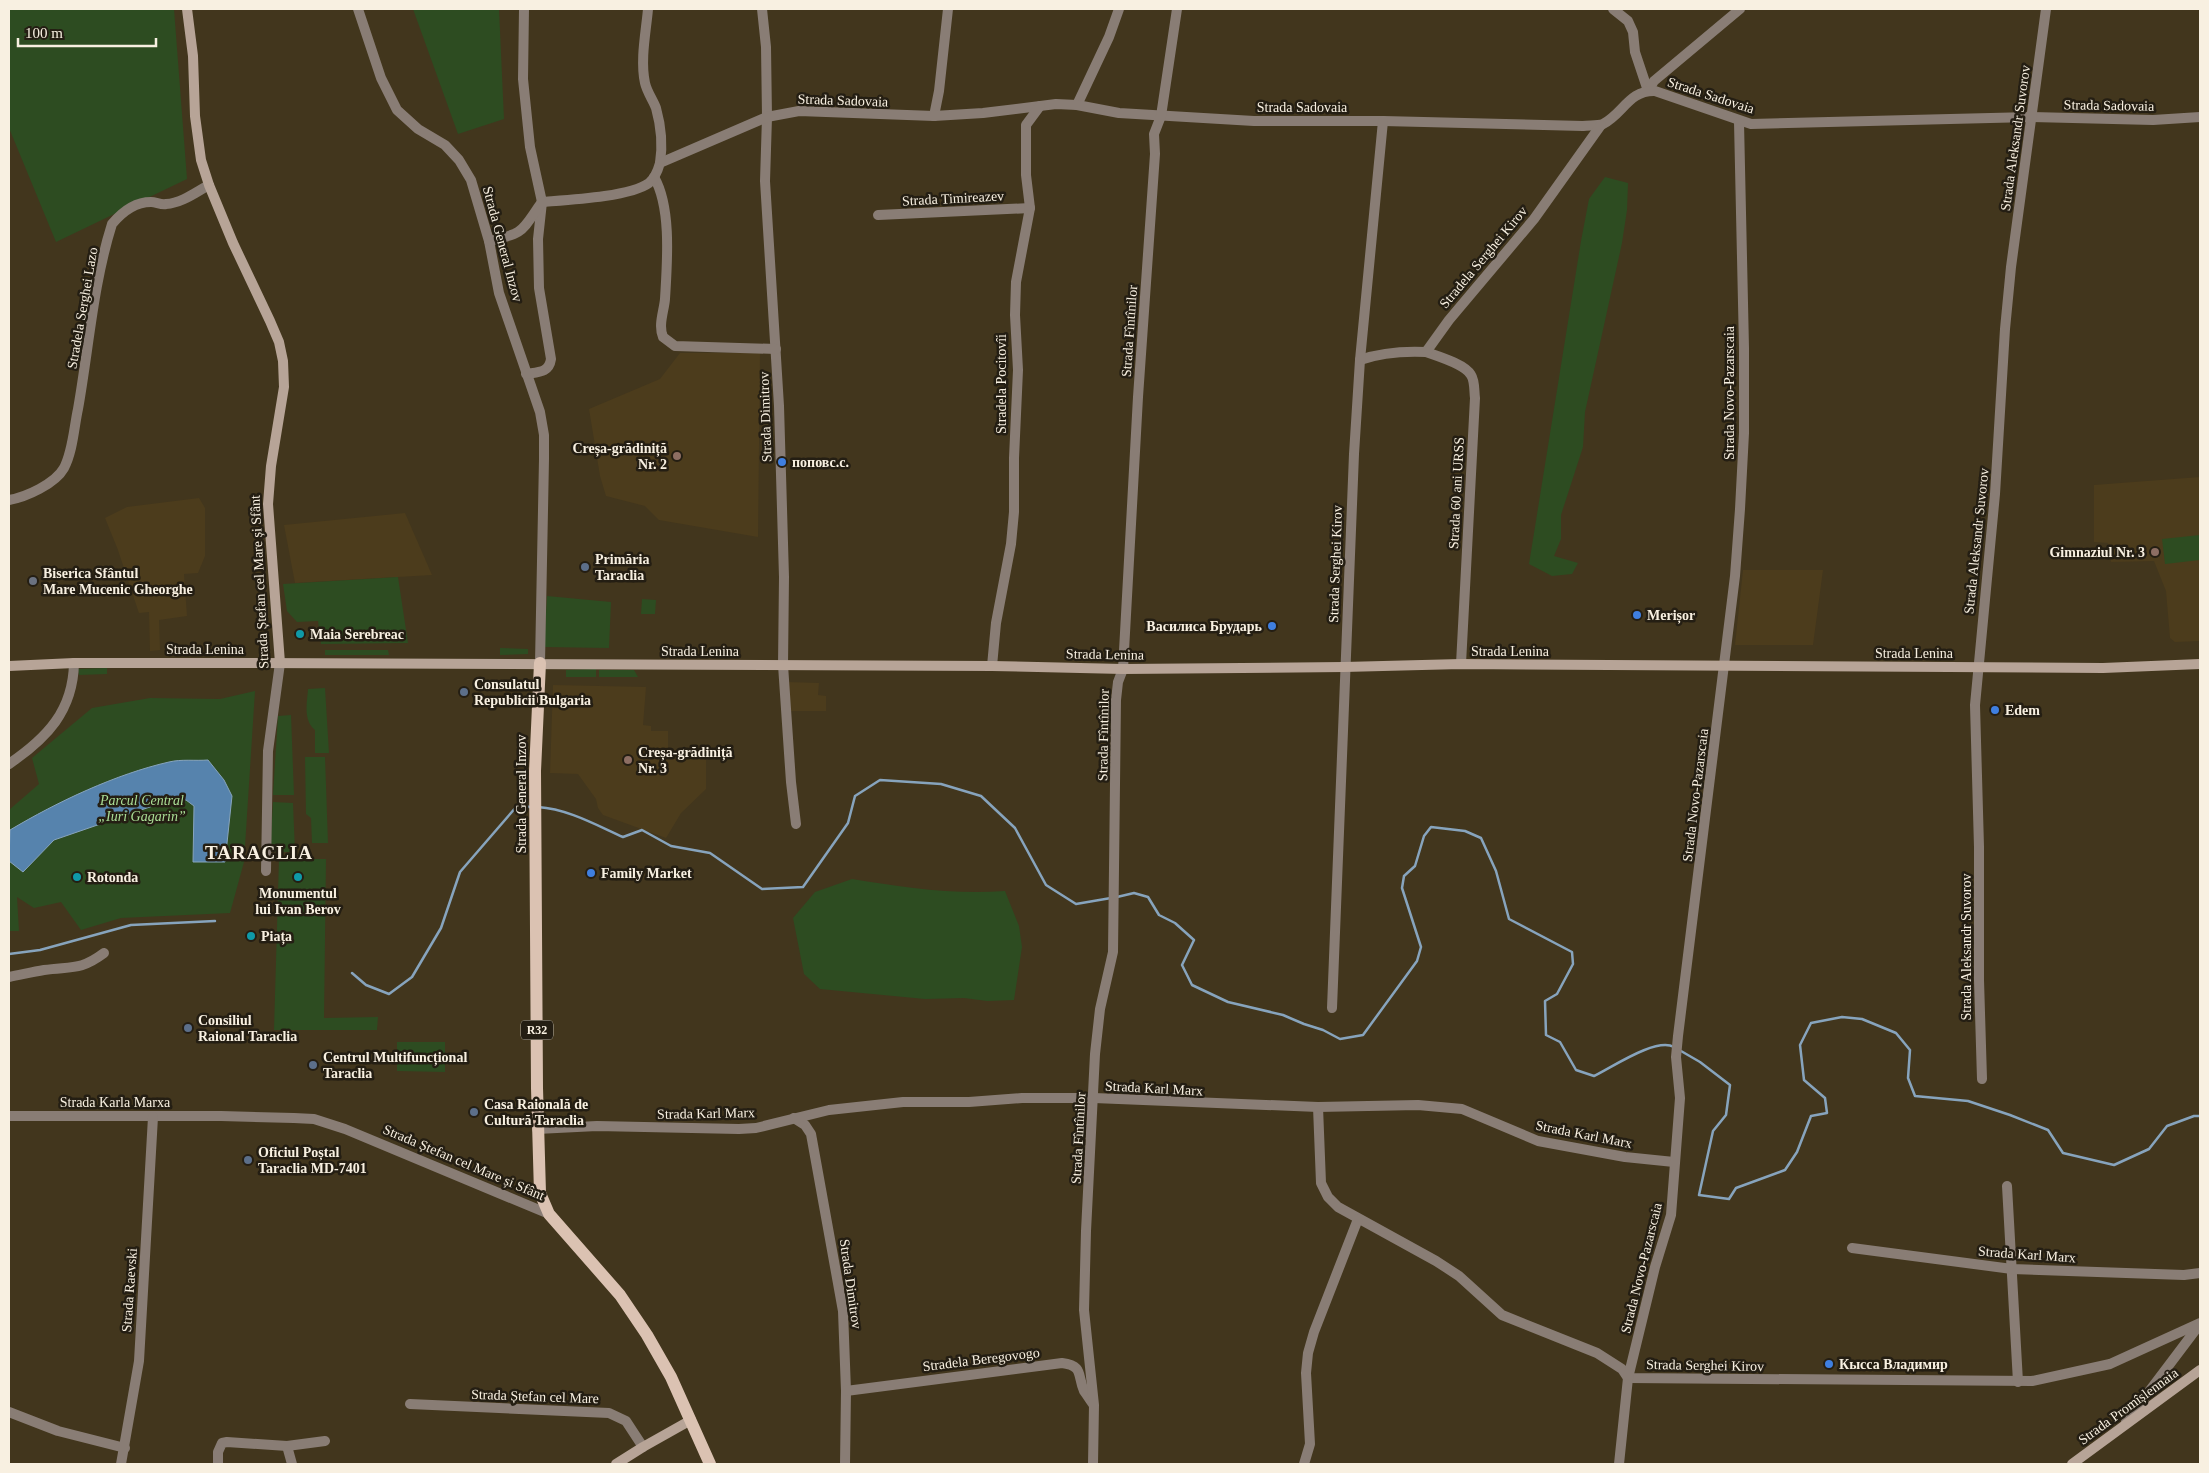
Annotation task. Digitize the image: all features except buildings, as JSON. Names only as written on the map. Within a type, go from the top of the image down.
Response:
[{"type":"main road","name":"Strada General Inzov","points":[[540,663],[535,771],[537,1129],[540,1193],[549,1214]]},
{"type":"main road","name":"Strada Ștefan cel Mare și Sfânt","points":[[549,1214],[620,1295],[647,1335],[672,1377],[710,1464]]},
{"type":"street","name":"Strada Ștefan cel Mare și Sfânt","points":[[187,9],[194,56],[197,140],[209,186],[233,243],[270,320],[283,361],[284,387],[271,466],[268,504],[280,662],[268,751],[266,871]]},
{"type":"street","name":"Strada General Inzov","points":[[358,9],[381,78],[398,110],[418,129],[445,145],[459,160],[471,180],[489,241],[499,293],[540,412],[544,435],[540,663]]},
{"type":"street","name":"Strada General Inzov","points":[[524,9],[523,79],[530,147],[542,202],[538,239],[539,288],[551,359],[550,366],[545,370],[526,374]]},
{"type":"street","points":[[489,241],[512,236],[525,228],[542,202],[624,192],[649,183],[654,177],[660,163],[662,139],[656,107],[645,84],[644,52],[648,9]]},
{"type":"street","name":"Strada Dimitrov","points":[[762,9],[766,47],[767,117],[765,182],[776,348],[784,577],[783,665],[791,782],[796,824]]},
{"type":"street","points":[[934,116],[939,91],[948,9]]},
{"type":"street","points":[[1077,105],[1109,37],[1119,9]]},
{"type":"street","name":"Strada Fîntînilor","points":[[1093,1464],[1094,1405],[1084,1310],[1095,1054],[1100,1009],[1113,952],[1116,700],[1118,682],[1123,669],[1138,397],[1154,164],[1154,134],[1161,116],[1177,9]]},
{"type":"street","points":[[1613,9],[1628,21]]},
{"type":"street","points":[[1623,9],[1633,32],[1635,52],[1648,91]]},
{"type":"street","points":[[1648,91],[1654,82],[1740,9]]},
{"type":"street","name":"Strada Aleksandr Suvorov","points":[[1982,1079],[1975,705],[1977,667],[1995,494],[2005,330],[2011,267],[2046,9]]},
{"type":"street","name":"Strada Sadovaia","points":[[660,163],[767,117],[799,111],[934,116],[983,113],[1040,106],[1077,105],[1119,113],[1254,121],[1601,125],[1611,119],[1640,92],[1655,91],[1739,122],[1767,125],[2031,117],[2153,120],[2200,117]]},
{"type":"street","name":"Stradela Pocitovîi","points":[[992,666],[996,623],[1011,544],[1014,512],[1014,458],[1018,370],[1015,316],[1016,282],[1030,208],[1026,174],[1026,124],[1040,106]]},
{"type":"street","name":"Strada Serghei Kirov","points":[[1332,1008],[1350,523],[1360,360],[1383,121]]},
{"type":"street","name":"Strada Novo-Pazarscaia","points":[[1619,1464],[1628,1378],[1655,1267],[1671,1215],[1680,1098],[1676,1058],[1678,1036],[1736,576],[1744,433],[1739,122]]},
{"type":"street","name":"Stradela Serghei Kirov","points":[[1426,352],[1449,320],[1534,219],[1601,125]]},
{"type":"street","points":[[654,177],[660,187],[664,204],[666,244],[661,333],[666,340],[676,346],[776,348]]},
{"type":"street","name":"Stradela Serghei Lazo","points":[[9,500],[39,488],[58,476],[65,467],[81,388],[90,321],[112,224],[132,206],[150,202],[166,204],[180,201],[209,186]]},
{"type":"street","name":"Strada Timireazev","points":[[878,215],[1030,208]]},
{"type":"street","points":[[1360,360],[1372,356],[1413,351],[1426,352]]},
{"type":"street","name":"Strada 60 ani URSS","points":[[1426,352],[1462,367],[1471,374],[1474,386],[1475,398],[1461,664]]},
{"type":"street","name":"Strada Lenina","points":[[9,666],[74,663],[280,662],[992,666],[1123,669],[1461,664],[2103,668],[2200,664]]},
{"type":"street","points":[[9,764],[26,752],[56,722],[67,704],[73,684],[74,663]]},
{"type":"street","points":[[9,977],[46,970],[73,969],[93,962],[104,953]]},
{"type":"street","name":"Strada Karl Marx","points":[[537,1129],[597,1126],[756,1128],[828,1110],[903,1102],[969,1102],[1022,1098],[1094,1098],[1318,1107],[1418,1104],[1449,1106],[1482,1116],[1538,1141],[1625,1157],[1674,1162]]},
{"type":"street","name":"Strada Serghei Kirov","points":[[1318,1107],[1321,1183],[1328,1197],[1338,1207],[1436,1260],[1459,1276],[1502,1315],[1597,1353],[1622,1369],[1628,1378],[2018,1382],[2048,1378],[2110,1364],[2200,1324]]},
{"type":"street","name":"Strada Karla Marxa","points":[[9,1116],[221,1116]]},
{"type":"street","name":"Strada Ștefan cel Mare și Sfânt","points":[[221,1116],[294,1118],[328,1122],[549,1214]]},
{"type":"street","name":"Strada Raevski","points":[[121,1464],[139,1361],[153,1117]]},
{"type":"street","name":"Strada Dimitrov","points":[[794,1118],[805,1125],[811,1134],[843,1311],[846,1392],[845,1464]]},
{"type":"street","points":[[2007,1186],[2018,1382]]},
{"type":"street","points":[[1304,1464],[1310,1444],[1306,1373],[1308,1353],[1314,1332],[1358,1219]]},
{"type":"street","name":"Strada Karl Marx","points":[[1852,1248],[2012,1268],[2184,1275],[2200,1273]]},
{"type":"street","points":[[2124,1425],[2200,1324]]},
{"type":"street","name":"Stradela Beregovogo","points":[[846,1392],[1062,1363],[1072,1364],[1077,1368],[1084,1390],[1094,1405]]},
{"type":"street","name":"Strada Promîșlennaia","points":[[2072,1464],[2200,1370]]},
{"type":"street","name":"Strada Ștefan cel Mare","points":[[410,1404],[610,1413],[626,1421],[642,1447]]},
{"type":"street","points":[[9,1412],[58,1431],[124,1448]]},
{"type":"street","points":[[616,1464],[642,1447],[692,1420]]},
{"type":"street","points":[[218,1464],[218,1452],[222,1443],[233,1441],[287,1446],[325,1441]]},
{"type":"street","points":[[287,1446],[292,1464]]},
{"type":"shaded area","name":"Creșa-grădiniță Nr. 2","points":[[680,353],[760,353],[758,537],[659,520],[645,506],[606,496],[600,476],[589,409],[660,379]]},
{"type":"shaded area","name":"Gimnaziul Nr. 3","points":[[2200,477],[2200,641],[2175,642],[2170,638],[2166,591],[2154,561],[2111,562],[2108,543],[2094,542],[2094,485]]},
{"type":"shaded area","points":[[199,498],[205,508],[205,556],[198,573],[184,574],[187,616],[159,620],[160,650],[150,651],[149,612],[139,613],[105,518],[127,507]]},
{"type":"shaded area","points":[[405,513],[432,575],[295,583],[284,525]]},
{"type":"shaded area","points":[[1743,570],[1823,570],[1813,645],[1735,645]]},
{"type":"shaded area","points":[[787,682],[819,683],[818,695],[826,696],[826,711],[790,711]]},
{"type":"shaded area","name":"Creșa-grădiniță Nr. 3","points":[[553,685],[646,687],[643,725],[651,726],[651,731],[668,731],[668,753],[706,755],[706,789],[681,813],[666,838],[603,815],[598,808],[596,799],[578,774],[550,773]]},
{"type":"green space","points":[[9,9],[174,9],[187,179],[56,242],[9,128]]},
{"type":"green space","points":[[413,9],[499,9],[504,119],[458,134]]},
{"type":"green space","points":[[1605,177],[1628,183],[1627,210],[1622,243],[1585,412],[1583,447],[1561,515],[1561,539],[1554,556],[1578,563],[1572,574],[1552,576],[1529,564],[1589,199]]},
{"type":"green space","points":[[2200,535],[2200,560],[2165,564],[2162,539]]},
{"type":"green space","points":[[398,577],[408,643],[321,644],[318,621],[297,622],[287,611],[283,584]]},
{"type":"green space","points":[[547,596],[611,602],[609,648],[544,647]]},
{"type":"green space","points":[[642,599],[656,600],[655,614],[641,614]]},
{"type":"green space","points":[[500,648],[528,649],[528,654],[500,655]]},
{"type":"green space","points":[[325,650],[388,650],[389,655],[325,655]]},
{"type":"green space","points":[[107,668],[107,674],[79,675],[78,669]]},
{"type":"green space","points":[[596,669],[596,677],[566,677],[566,670]]},
{"type":"green space","points":[[599,670],[634,670],[638,677],[599,677]]},
{"type":"green space","points":[[325,688],[329,753],[315,753],[315,730],[307,716],[308,689]]},
{"type":"green space","name":"Parcul Central „Iuri Gagarin”","points":[[255,691],[244,862],[230,913],[121,918],[81,930],[61,902],[34,908],[17,897],[19,931],[9,931],[9,810],[39,784],[32,758],[92,708],[150,698],[220,699]]},
{"type":"green space","points":[[291,715],[294,795],[273,795],[278,716]]},
{"type":"green space","points":[[305,757],[325,757],[328,843],[312,843],[311,818],[306,814]]},
{"type":"green space","points":[[273,802],[293,803],[295,852],[270,852]]},
{"type":"green space","points":[[279,859],[326,859],[324,1018],[378,1017],[377,1030],[274,1030]]},
{"type":"green space","points":[[852,879],[947,891],[1005,891],[1019,926],[1022,947],[1014,1000],[925,999],[820,989],[804,974],[793,918],[815,892]]},
{"type":"green space","points":[[397,1042],[445,1042],[445,1072],[397,1071]]},
{"type":"water","points":[[208,760],[224,780],[232,796],[225,862],[193,862],[194,806],[186,800],[173,799],[54,840],[23,872],[9,861],[10,830],[47,809],[108,781],[149,767],[174,761]]},
{"type":"waterway","points":[[538,807],[571,814],[623,837],[642,830],[671,846],[710,853],[762,889],[803,887],[848,823],[855,796],[880,780],[941,784],[981,796],[1015,828],[1046,885],[1076,904],[1111,898]]},
{"type":"waterway","points":[[352,973],[366,985],[389,994],[412,977],[441,928],[460,872],[517,806],[530,807]]},
{"type":"waterway","points":[[1117,897],[1134,893],[1148,897],[1159,915],[1175,923],[1194,940],[1182,965],[1192,985],[1228,1002],[1283,1015],[1323,1030],[1340,1039],[1363,1035],[1417,961],[1421,947],[1402,888],[1404,876],[1415,866],[1424,836],[1431,827],[1465,831],[1481,838],[1496,871],[1509,919],[1572,952],[1573,964],[1557,994],[1545,1001],[1546,1035],[1560,1042],[1576,1070],[1594,1076],[1656,1046],[1666,1045],[1674,1047]]},
{"type":"waterway","points":[[9,954],[40,950],[131,925],[215,921]]},
{"type":"waterway","points":[[1681,1051],[1700,1062],[1730,1085],[1726,1115],[1713,1131],[1699,1195],[1729,1199],[1736,1188],[1785,1170],[1797,1152],[1811,1116],[1827,1113],[1825,1098],[1804,1080],[1800,1045],[1811,1023],[1842,1017],[1862,1019],[1896,1033],[1910,1050],[1908,1078],[1915,1096],[1968,1101],[2010,1115],[2048,1130],[2063,1153],[2114,1165],[2149,1149],[2167,1126],[2194,1116],[2200,1116]]},
{"type":"place","name":"Creșa-grădiniță Nr. 2","points":[[677,456]]},
{"type":"place","name":"поповс.с.","points":[[782,462]]},
{"type":"place","name":"Gimnaziul Nr. 3","points":[[2155,552]]},
{"type":"place","name":"Primăria Taraclia","points":[[585,567]]},
{"type":"place","name":"Biserica Sfântul Mare Mucenic Gheorghe","points":[[33,581]]},
{"type":"place","name":"Merișor","points":[[1637,615]]},
{"type":"place","name":"Василиса Брударь","points":[[1272,626]]},
{"type":"place","name":"Maia Serebreac","points":[[300,634]]},
{"type":"place","name":"Consulatul Republicii Bulgaria","points":[[464,692]]},
{"type":"place","name":"Edem","points":[[1995,710]]},
{"type":"place","name":"Creșa-grădiniță Nr. 3","points":[[628,760]]},
{"type":"place","name":"Family Market","points":[[591,873]]},
{"type":"place","name":"Rotonda","points":[[77,877]]},
{"type":"place","name":"Monumentul lui Ivan Berov","points":[[298,877]]},
{"type":"place","name":"Piața","points":[[251,936]]},
{"type":"place","name":"Consiliul Raional Taraclia","points":[[188,1028]]},
{"type":"place","name":"Centrul Multifuncțional Taraclia","points":[[313,1065]]},
{"type":"place","name":"Casa Raională de Cultură Taraclia","points":[[474,1112]]},
{"type":"place","name":"Oficiul Poștal Taraclia MD-7401","points":[[248,1160]]},
{"type":"place","name":"Кысса Владимир","points":[[1829,1364]]},
{"type":"district","name":"TARACLIA","points":[[259,852]]}]
